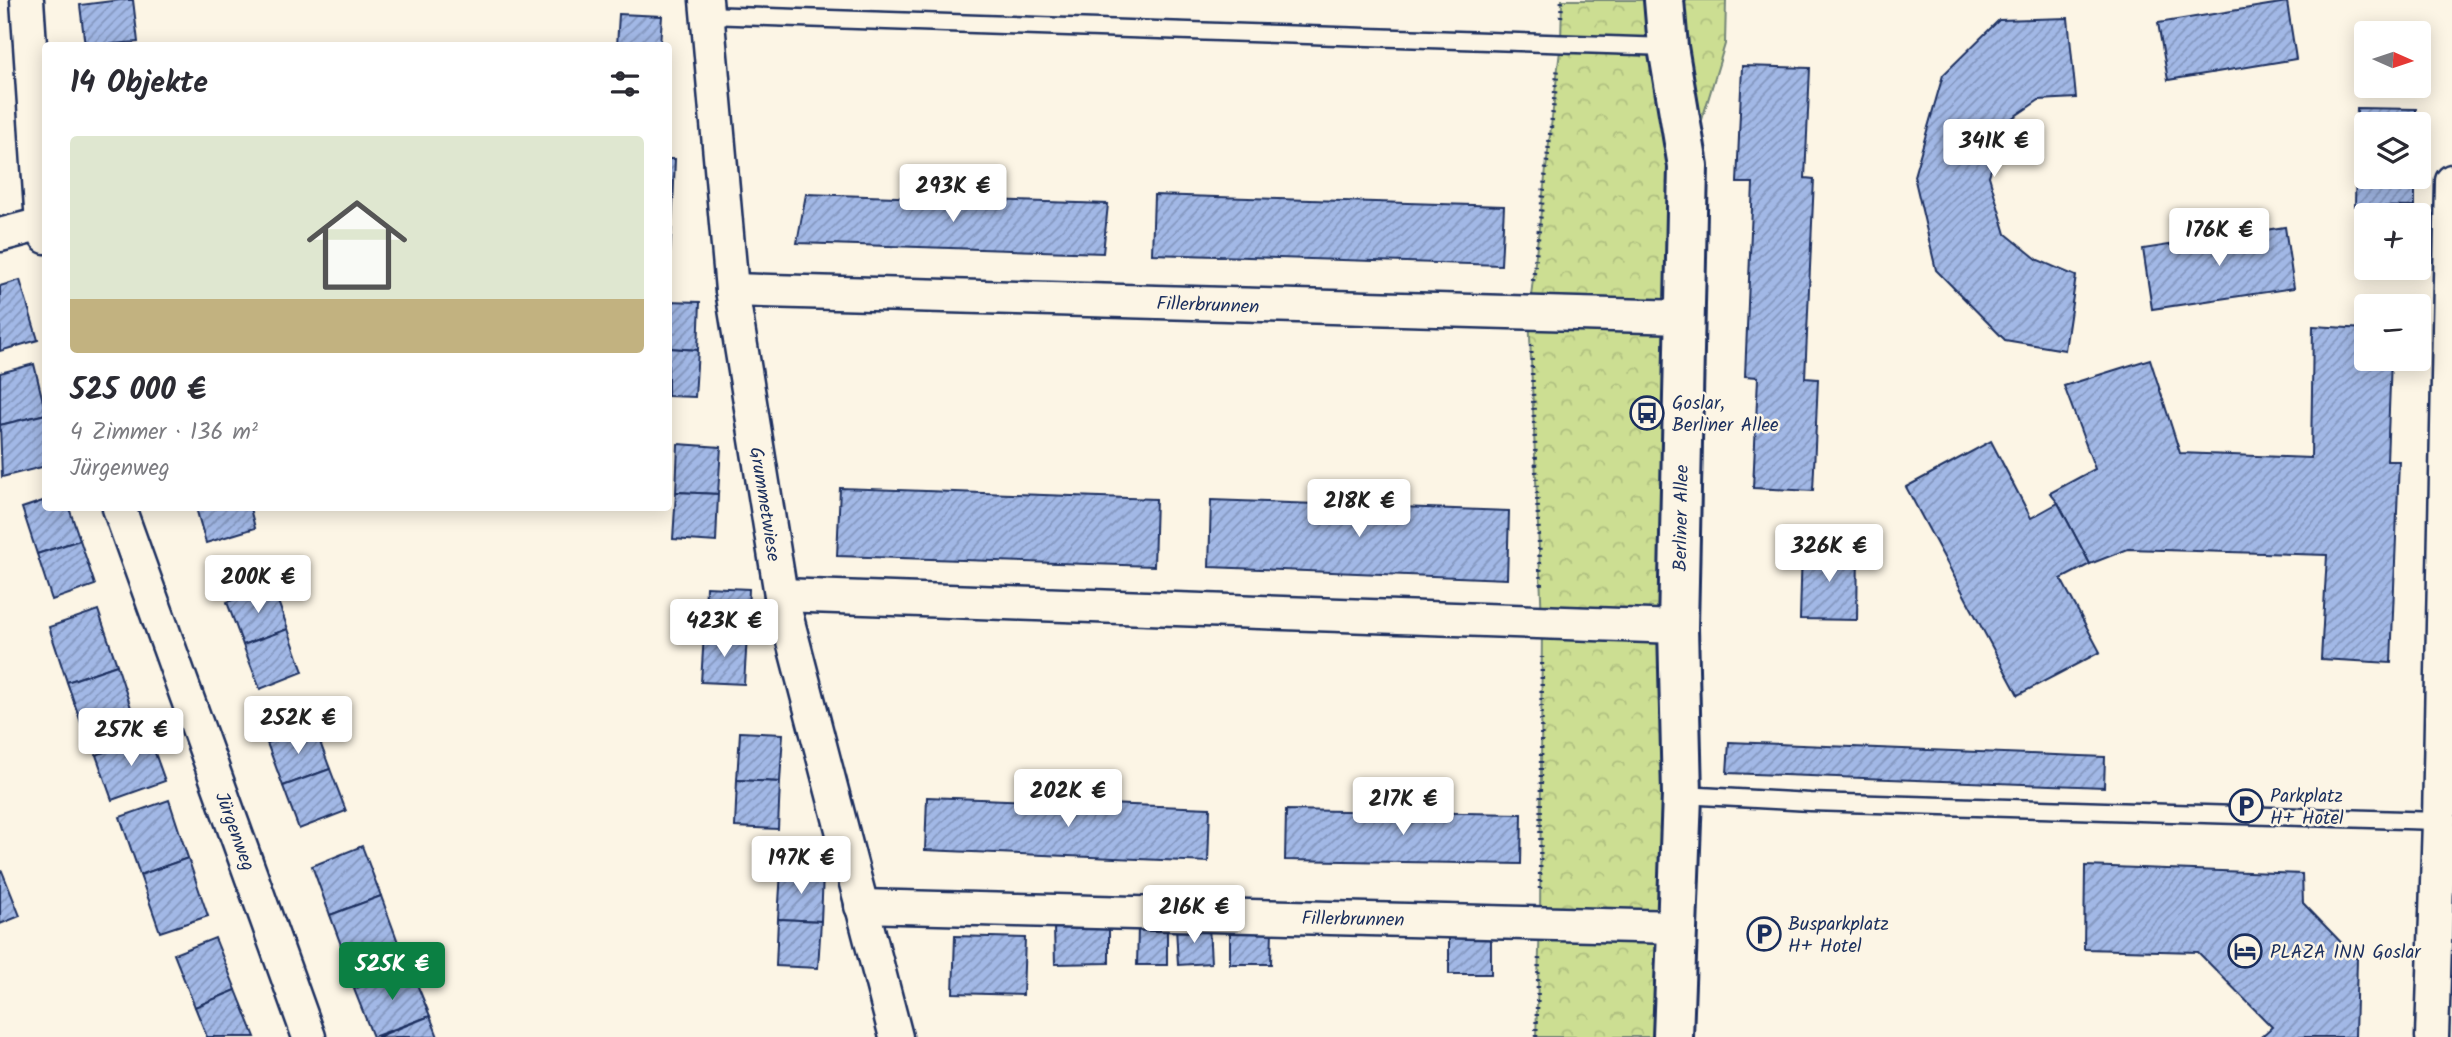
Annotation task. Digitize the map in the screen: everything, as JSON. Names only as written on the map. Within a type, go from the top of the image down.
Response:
[{"type":"street","points":[[27,0],[42,203]]},
{"type":"street","name":"Berliner Allee","points":[[1664,0],[1668,47],[1688,166],[1678,627],[1682,795],[1674,1037]]},
{"type":"street","name":"Grummetwiese","points":[[706,8],[732,290],[781,595],[896,1037]]},
{"type":"street","points":[[2432,1037],[2439,821],[2447,717],[2452,181]]},
{"type":"street","points":[[0,235],[42,230]]},
{"type":"street","name":"Fillerbrunnen","points":[[732,290],[1684,317]]},
{"type":"street","name":"Jürgenweg","points":[[120,511],[309,1037]]},
{"type":"street","points":[[781,595],[1678,627]]},
{"type":"street","name":"Fillerbrunnen","points":[[861,906],[1676,927]]},
{"type":"lane","points":[[706,8],[1668,47]]},
{"type":"lane","points":[[1682,795],[1823,802],[2439,821]]},
{"type":"path","points":[[1536,1037],[1540,923],[1542,621],[1530,313],[1561,42],[1562,0]]},
{"type":"green space","points":[[1562,0],[1726,0],[1725,44],[1688,166],[1673,1037],[1536,1037],[1540,923],[1542,621],[1529,313],[1561,42]]},
{"type":"building","points":[[133,0],[138,42],[85,42],[80,5]]},
{"type":"building","points":[[2287,2],[2296,59],[2168,80],[2158,23]]},
{"type":"building","points":[[619,14],[662,16],[660,42],[617,42]]},
{"type":"building","points":[[2068,18],[2076,98],[2039,100],[2005,123],[1989,176],[2006,234],[2038,260],[2076,276],[2065,350],[2005,340],[1936,270],[1914,176],[1943,75],[1999,20]]},
{"type":"building","points":[[1742,66],[1810,68],[1805,178],[1814,179],[1805,378],[1818,379],[1813,491],[1753,488],[1758,377],[1745,376],[1753,183],[1737,183]]},
{"type":"building","points":[[2357,108],[2416,109],[2416,112],[2357,112]]},
{"type":"building","points":[[672,159],[675,159],[673,206]]},
{"type":"building","points":[[2355,189],[2415,189],[2415,203],[2355,203]]},
{"type":"building","points":[[806,194],[1108,204],[1103,253],[797,243]]},
{"type":"building","points":[[1154,195],[1504,206],[1501,265],[1152,254]]},
{"type":"building","points":[[2285,227],[2294,288],[2152,309],[2143,249]]},
{"type":"building","points":[[20,280],[38,340],[0,351],[0,286]]},
{"type":"building","points":[[672,301],[700,302],[698,350],[672,348]]},
{"type":"building","points":[[2313,326],[2354,328],[2354,371],[2391,371],[2387,461],[2399,461],[2391,663],[2321,659],[2327,555],[2128,549],[2090,564],[2050,493],[2095,469],[2064,386],[2150,359],[2180,453],[2311,458]]},
{"type":"building","points":[[672,348],[698,350],[695,397],[672,396]]},
{"type":"building","points":[[34,364],[42,397],[42,415],[0,425],[0,373]]},
{"type":"building","points":[[42,415],[42,467],[2,477],[0,425]]},
{"type":"building","points":[[1991,441],[2031,518],[2058,503],[2090,564],[2061,579],[2100,652],[2018,695],[1906,487]]},
{"type":"building","points":[[678,444],[721,447],[718,494],[676,492]]},
{"type":"building","points":[[840,488],[1156,499],[1154,566],[837,556]]},
{"type":"building","points":[[676,492],[718,494],[716,542],[673,539]]},
{"type":"building","points":[[1211,500],[1509,511],[1507,579],[1209,567]]},
{"type":"building","points":[[42,501],[42,511],[70,511],[80,540],[37,554],[22,508]]},
{"type":"building","points":[[197,511],[251,511],[255,528],[206,543]]},
{"type":"building","points":[[80,540],[95,585],[52,600],[37,554]]},
{"type":"building","points":[[1802,547],[1858,549],[1857,620],[1800,619]]},
{"type":"building","points":[[272,585],[288,629],[243,645],[227,602]]},
{"type":"building","points":[[706,587],[749,589],[747,636],[704,634]]},
{"type":"building","points":[[98,610],[117,665],[67,682],[49,627]]},
{"type":"building","points":[[288,629],[303,672],[260,689],[243,645]]},
{"type":"building","points":[[704,634],[747,636],[744,684],[701,682]]},
{"type":"building","points":[[117,665],[135,720],[86,737],[67,682]]},
{"type":"building","points":[[314,726],[330,769],[283,786],[267,743]]},
{"type":"building","points":[[740,732],[783,734],[780,782],[737,780]]},
{"type":"building","points":[[149,736],[165,781],[112,800],[96,755]]},
{"type":"building","points":[[1729,742],[2105,757],[2104,787],[1727,773]]},
{"type":"building","points":[[330,769],[346,811],[299,829],[283,786]]},
{"type":"building","points":[[737,780],[780,782],[778,829],[735,827]]},
{"type":"building","points":[[927,797],[1210,808],[1208,862],[925,850]]},
{"type":"building","points":[[169,800],[188,858],[140,875],[120,817]]},
{"type":"building","points":[[1286,810],[1522,814],[1521,864],[1285,860]]},
{"type":"building","points":[[362,846],[381,896],[330,915],[312,866]]},
{"type":"building","points":[[188,858],[208,916],[160,932],[140,875]]},
{"type":"building","name":"PLAZA INN Goslar","points":[[2085,866],[2302,874],[2303,903],[2357,959],[2355,1037],[2261,1037],[2272,1027],[2198,952],[2084,949]]},
{"type":"building","points":[[2,871],[20,916],[0,924],[0,872]]},
{"type":"building","points":[[781,871],[823,874],[821,921],[778,919]]},
{"type":"building","points":[[381,896],[399,945],[348,964],[330,915]]},
{"type":"building","points":[[778,919],[821,921],[818,968],[776,966]]},
{"type":"building","points":[[1209,925],[1211,963],[1178,965],[1176,927]]},
{"type":"building","points":[[1109,927],[1109,963],[1055,964],[1054,928]]},
{"type":"building","points":[[1138,928],[1167,928],[1167,965],[1137,965]]},
{"type":"building","points":[[1230,929],[1272,930],[1271,964],[1230,964]]},
{"type":"building","points":[[955,936],[1025,938],[1023,995],[953,993]]},
{"type":"building","points":[[215,938],[236,990],[195,1007],[174,954]]},
{"type":"building","points":[[1449,938],[1491,938],[1491,974],[1449,974]]},
{"type":"building","points":[[410,967],[430,1016],[373,1037],[354,989]]},
{"type":"building","points":[[236,990],[255,1037],[207,1037],[195,1007]]},
{"type":"building","points":[[430,1016],[438,1037],[377,1037]]},
{"type":"place","name":"Goslar, Berliner Allee","points":[[1647,413]]},
{"type":"place","name":"Parkplatz H+ Hotel","points":[[2246,806]]},
{"type":"place","name":"Busparkplatz H+ Hotel","points":[[1764,934]]},
{"type":"place","name":"PLAZA INN Goslar","points":[[2245,951]]}]
